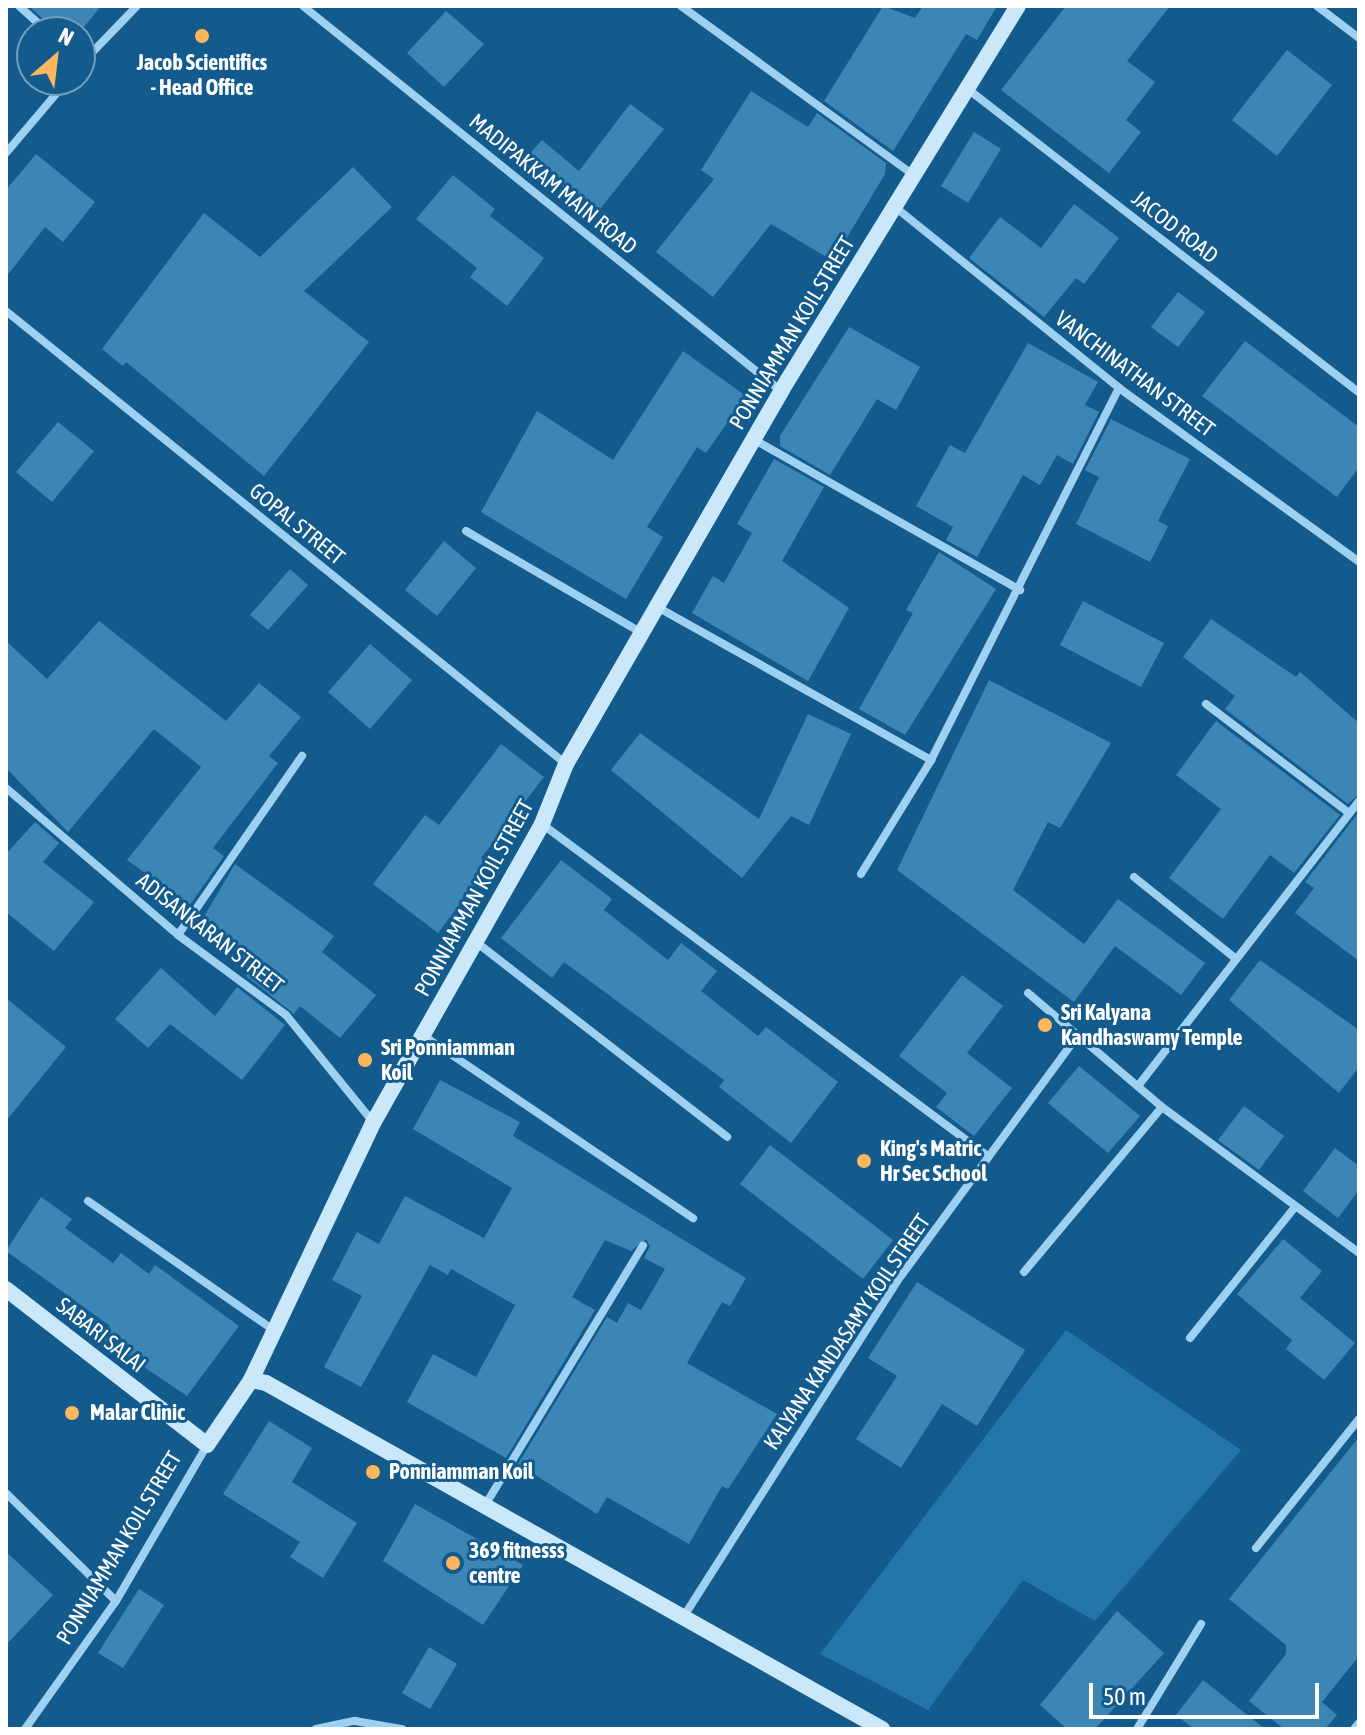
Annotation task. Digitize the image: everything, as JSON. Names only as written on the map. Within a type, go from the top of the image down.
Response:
[{"type":"street","points":[[96,48],[137,6]]},
{"type":"street","name":"MADIPAKKAM MAIN ROAD","points":[[303,6],[781,391]]},
{"type":"street","points":[[681,6],[916,176]]},
{"type":"street","name":"PONNIAMMAN KOIL STREET","points":[[25,1729],[38,1719],[116,1601],[207,1445],[251,1380],[271,1328],[373,1123],[542,824],[566,764],[645,634],[781,391],[1018,6]]},
{"type":"street","points":[[1317,6],[1359,38]]},
{"type":"street","name":"JACOD ROAD","points":[[969,90],[1359,392]]},
{"type":"street","points":[[6,153],[54,96]]},
{"type":"street","name":"VANCHINATHAN STREET","points":[[895,207],[1119,388],[1359,562]]},
{"type":"street","name":"GOPAL STREET","points":[[6,311],[566,764]]},
{"type":"street","points":[[861,874],[931,760],[1020,590],[1119,388]]},
{"type":"street","points":[[753,439],[1020,590]]},
{"type":"street","points":[[466,531],[645,634]]},
{"type":"street","points":[[659,608],[931,760]]},
{"type":"street","points":[[1206,704],[1349,813]]},
{"type":"street","points":[[178,935],[302,756]]},
{"type":"street","name":"ADISANKARAN STREET","points":[[6,788],[178,935],[286,1015],[373,1123]]},
{"type":"street","points":[[1138,1086],[1234,957],[1359,801]]},
{"type":"street","points":[[542,824],[989,1157]]},
{"type":"street","points":[[1134,877],[1234,957]]},
{"type":"street","points":[[475,942],[727,1137]]},
{"type":"street","points":[[1028,993],[1162,1107],[1294,1208],[1359,1253]]},
{"type":"street","name":"KALYANA KANDASAMY KOIL STREET","points":[[684,1616],[901,1276],[1078,1035]]},
{"type":"street","points":[[424,1036],[693,1218]]},
{"type":"street","points":[[1024,1272],[1162,1107]]},
{"type":"street","points":[[88,1201],[271,1328]]},
{"type":"street","points":[[1190,1338],[1294,1208]]},
{"type":"street","points":[[484,1507],[643,1245]]},
{"type":"street","name":"SABARI SALAI","points":[[6,1289],[207,1445]]},
{"type":"street","points":[[251,1380],[684,1616],[882,1729]]},
{"type":"street","points":[[1256,1548],[1359,1419]]},
{"type":"street","points":[[6,1493],[116,1601]]},
{"type":"street","points":[[1137,1729],[1201,1624]]},
{"type":"street","points":[[38,1719],[38,1729]]},
{"type":"street","points":[[316,1729],[355,1721],[402,1729]]},
{"type":"street","points":[[1354,1729],[1359,1723]]},
{"type":"shaded area","points":[[1066,1330],[1241,1450],[1095,1621],[1023,1580],[928,1710],[820,1654]]},
{"type":"building","points":[[29,6],[101,6],[93,16],[40,16]]},
{"type":"building","points":[[883,6],[915,18],[923,6],[997,6],[977,40],[966,34],[893,151],[824,101]]},
{"type":"building","points":[[1066,6],[1170,6],[1127,61],[1155,82],[1126,120],[1141,132],[1109,173],[1001,90]]},
{"type":"building","points":[[446,11],[484,44],[444,87],[407,53]]},
{"type":"building","points":[[1287,50],[1332,85],[1277,156],[1232,120]]},
{"type":"building","points":[[751,91],[808,127],[817,113],[886,163],[885,174],[833,261],[771,224],[713,297],[656,252],[714,179],[701,170]]},
{"type":"building","points":[[630,104],[664,129],[596,214],[527,157],[542,140],[579,171]]},
{"type":"building","points":[[974,132],[1001,149],[968,203],[941,186]]},
{"type":"building","points":[[36,154],[95,202],[63,242],[45,227],[6,277],[6,190]]},
{"type":"building","points":[[353,167],[392,207],[304,291],[369,342],[264,476],[126,362],[123,366],[102,349],[204,213],[260,257]]},
{"type":"building","points":[[453,175],[495,209],[490,216],[544,258],[507,306],[470,277],[477,268],[416,219]]},
{"type":"building","points":[[1074,204],[1119,238],[1084,284],[1076,278],[1044,317],[969,258],[1000,217],[1041,248]]},
{"type":"building","points":[[1178,292],[1205,312],[1178,347],[1151,327]]},
{"type":"building","points":[[849,327],[920,367],[896,410],[877,399],[830,475],[780,446],[780,436]]},
{"type":"building","points":[[1245,341],[1359,427],[1359,467],[1337,497],[1202,396]]},
{"type":"building","points":[[1028,343],[1098,382],[1085,405],[1099,412],[1073,464],[1057,455],[1040,485],[1023,475],[977,557],[946,540],[953,527],[916,506],[950,445],[965,453]]},
{"type":"building","points":[[683,351],[746,396],[706,453],[697,447],[647,527],[663,537],[626,599],[481,512],[537,411],[613,460]]},
{"type":"building","points":[[1111,419],[1190,459],[1158,521],[1168,526],[1150,562],[1076,524],[1099,477],[1085,470]]},
{"type":"building","points":[[58,422],[94,451],[52,502],[16,472]]},
{"type":"building","points":[[774,459],[824,487],[782,561],[849,608],[808,681],[692,613],[713,576],[724,583],[752,533],[737,524]]},
{"type":"building","points":[[444,541],[476,568],[437,616],[405,590]]},
{"type":"building","points":[[939,552],[996,589],[905,735],[859,709],[913,613],[906,610]]},
{"type":"building","points":[[290,569],[308,585],[268,630],[250,615]]},
{"type":"building","points":[[1083,601],[1164,643],[1141,687],[1060,645]]},
{"type":"building","points":[[1211,619],[1296,677],[1300,672],[1359,723],[1359,794],[1348,804],[1225,709],[1235,696],[1183,657]]},
{"type":"building","points":[[99,621],[226,721],[259,683],[301,717],[269,756],[278,763],[213,848],[224,856],[190,905],[127,860],[201,767],[154,729],[68,832],[6,768],[6,641],[47,679]]},
{"type":"building","points":[[370,644],[412,680],[370,729],[328,692]]},
{"type":"building","points":[[989,680],[1111,743],[1060,828],[1048,822],[1013,890],[1084,944],[1118,899],[1205,963],[1181,995],[1115,946],[1074,1002],[897,870]]},
{"type":"building","points":[[808,714],[851,734],[809,825],[791,816],[742,878],[611,770],[640,733],[759,819]]},
{"type":"building","points":[[1216,721],[1340,815],[1294,873],[1270,855],[1223,919],[1169,878],[1221,809],[1176,775]]},
{"type":"building","points":[[501,744],[544,777],[481,858],[490,864],[438,933],[373,884],[425,815],[439,825]]},
{"type":"building","points":[[1359,812],[1359,961],[1295,913],[1314,888],[1305,882]]},
{"type":"building","points":[[35,822],[59,843],[43,862],[94,902],[54,951],[6,912],[6,854]]},
{"type":"building","points":[[561,860],[612,899],[604,910],[668,960],[681,943],[717,971],[701,991],[758,1036],[766,1027],[838,1082],[791,1143],[719,1087],[724,1080],[564,962],[552,978],[501,938]]},
{"type":"building","points":[[235,864],[334,936],[322,952],[376,995],[340,1038],[300,1006],[294,1014],[246,976],[253,966],[199,925]]},
{"type":"building","points":[[1260,960],[1359,1030],[1359,1067],[1339,1093],[1229,1000]]},
{"type":"building","points":[[161,968],[215,1016],[237,987],[285,1025],[242,1080],[170,1024],[148,1048],[115,1019]]},
{"type":"building","points":[[962,975],[1003,1006],[967,1053],[1012,1088],[974,1136],[936,1107],[947,1093],[899,1056]]},
{"type":"building","points":[[6,998],[66,1047],[6,1121]]},
{"type":"building","points":[[1079,1066],[1140,1116],[1108,1153],[1048,1103]]},
{"type":"building","points":[[440,1080],[520,1122],[513,1136],[746,1278],[730,1306],[722,1302],[687,1363],[777,1414],[728,1489],[722,1486],[689,1544],[607,1497],[597,1514],[518,1464],[607,1317],[617,1323],[628,1303],[641,1310],[665,1269],[644,1258],[650,1246],[646,1239],[631,1251],[605,1240],[572,1297],[595,1310],[506,1458],[407,1402],[433,1354],[476,1377],[515,1305],[451,1269],[448,1275],[430,1265],[361,1387],[324,1367],[362,1296],[332,1280],[357,1232],[379,1244],[405,1196],[484,1238],[512,1188],[413,1129]]},
{"type":"building","points":[[1244,1106],[1284,1136],[1259,1170],[1218,1140]]},
{"type":"building","points":[[770,1145],[893,1240],[863,1279],[740,1184]]},
{"type":"building","points":[[1335,1148],[1359,1166],[1359,1190],[1338,1218],[1303,1191]]},
{"type":"building","points":[[41,1197],[72,1219],[65,1228],[113,1263],[121,1253],[149,1274],[155,1265],[239,1326],[187,1396],[101,1338],[110,1326],[6,1251]]},
{"type":"building","points":[[1283,1239],[1322,1271],[1300,1298],[1355,1343],[1324,1380],[1286,1349],[1292,1340],[1237,1294]]},
{"type":"building","points":[[917,1282],[1025,1350],[977,1426],[942,1404],[901,1468],[856,1439],[897,1376],[868,1358]]},
{"type":"building","points":[[269,1421],[312,1448],[292,1482],[357,1523],[323,1578],[290,1557],[300,1542],[223,1494]]},
{"type":"building","points":[[1359,1437],[1359,1656],[1322,1702],[1337,1715],[1325,1729],[1284,1729],[1249,1701],[1286,1654],[1286,1645],[1229,1599]]},
{"type":"building","name":"369 fitnesss centre","points":[[415,1504],[523,1565],[483,1625],[383,1561]]},
{"type":"building","points":[[6,1552],[53,1595],[6,1645]]},
{"type":"building","points":[[139,1589],[164,1605],[123,1668],[98,1653]]},
{"type":"building","points":[[1117,1611],[1164,1653],[1095,1729],[1067,1729],[1040,1705]]},
{"type":"building","points":[[429,1647],[457,1664],[430,1709],[402,1693]]},
{"type":"building","points":[[1203,1680],[1265,1729],[1194,1729],[1176,1715]]},
{"type":"place","name":"Jacob Scientifics - Head Office","points":[[202,36]]},
{"type":"place","name":"Sri Kalyana Kandhaswamy Temple","points":[[1045,1025]]},
{"type":"place","name":"Sri Ponniamman Koil","points":[[365,1060]]},
{"type":"place","name":"King's Matric Hr Sec School","points":[[864,1161]]},
{"type":"place","name":"Malar Clinic","points":[[72,1413]]},
{"type":"place","name":"Ponniamman Koil","points":[[373,1472]]},
{"type":"place","name":"369 fitnesss centre","points":[[453,1563]]}]
